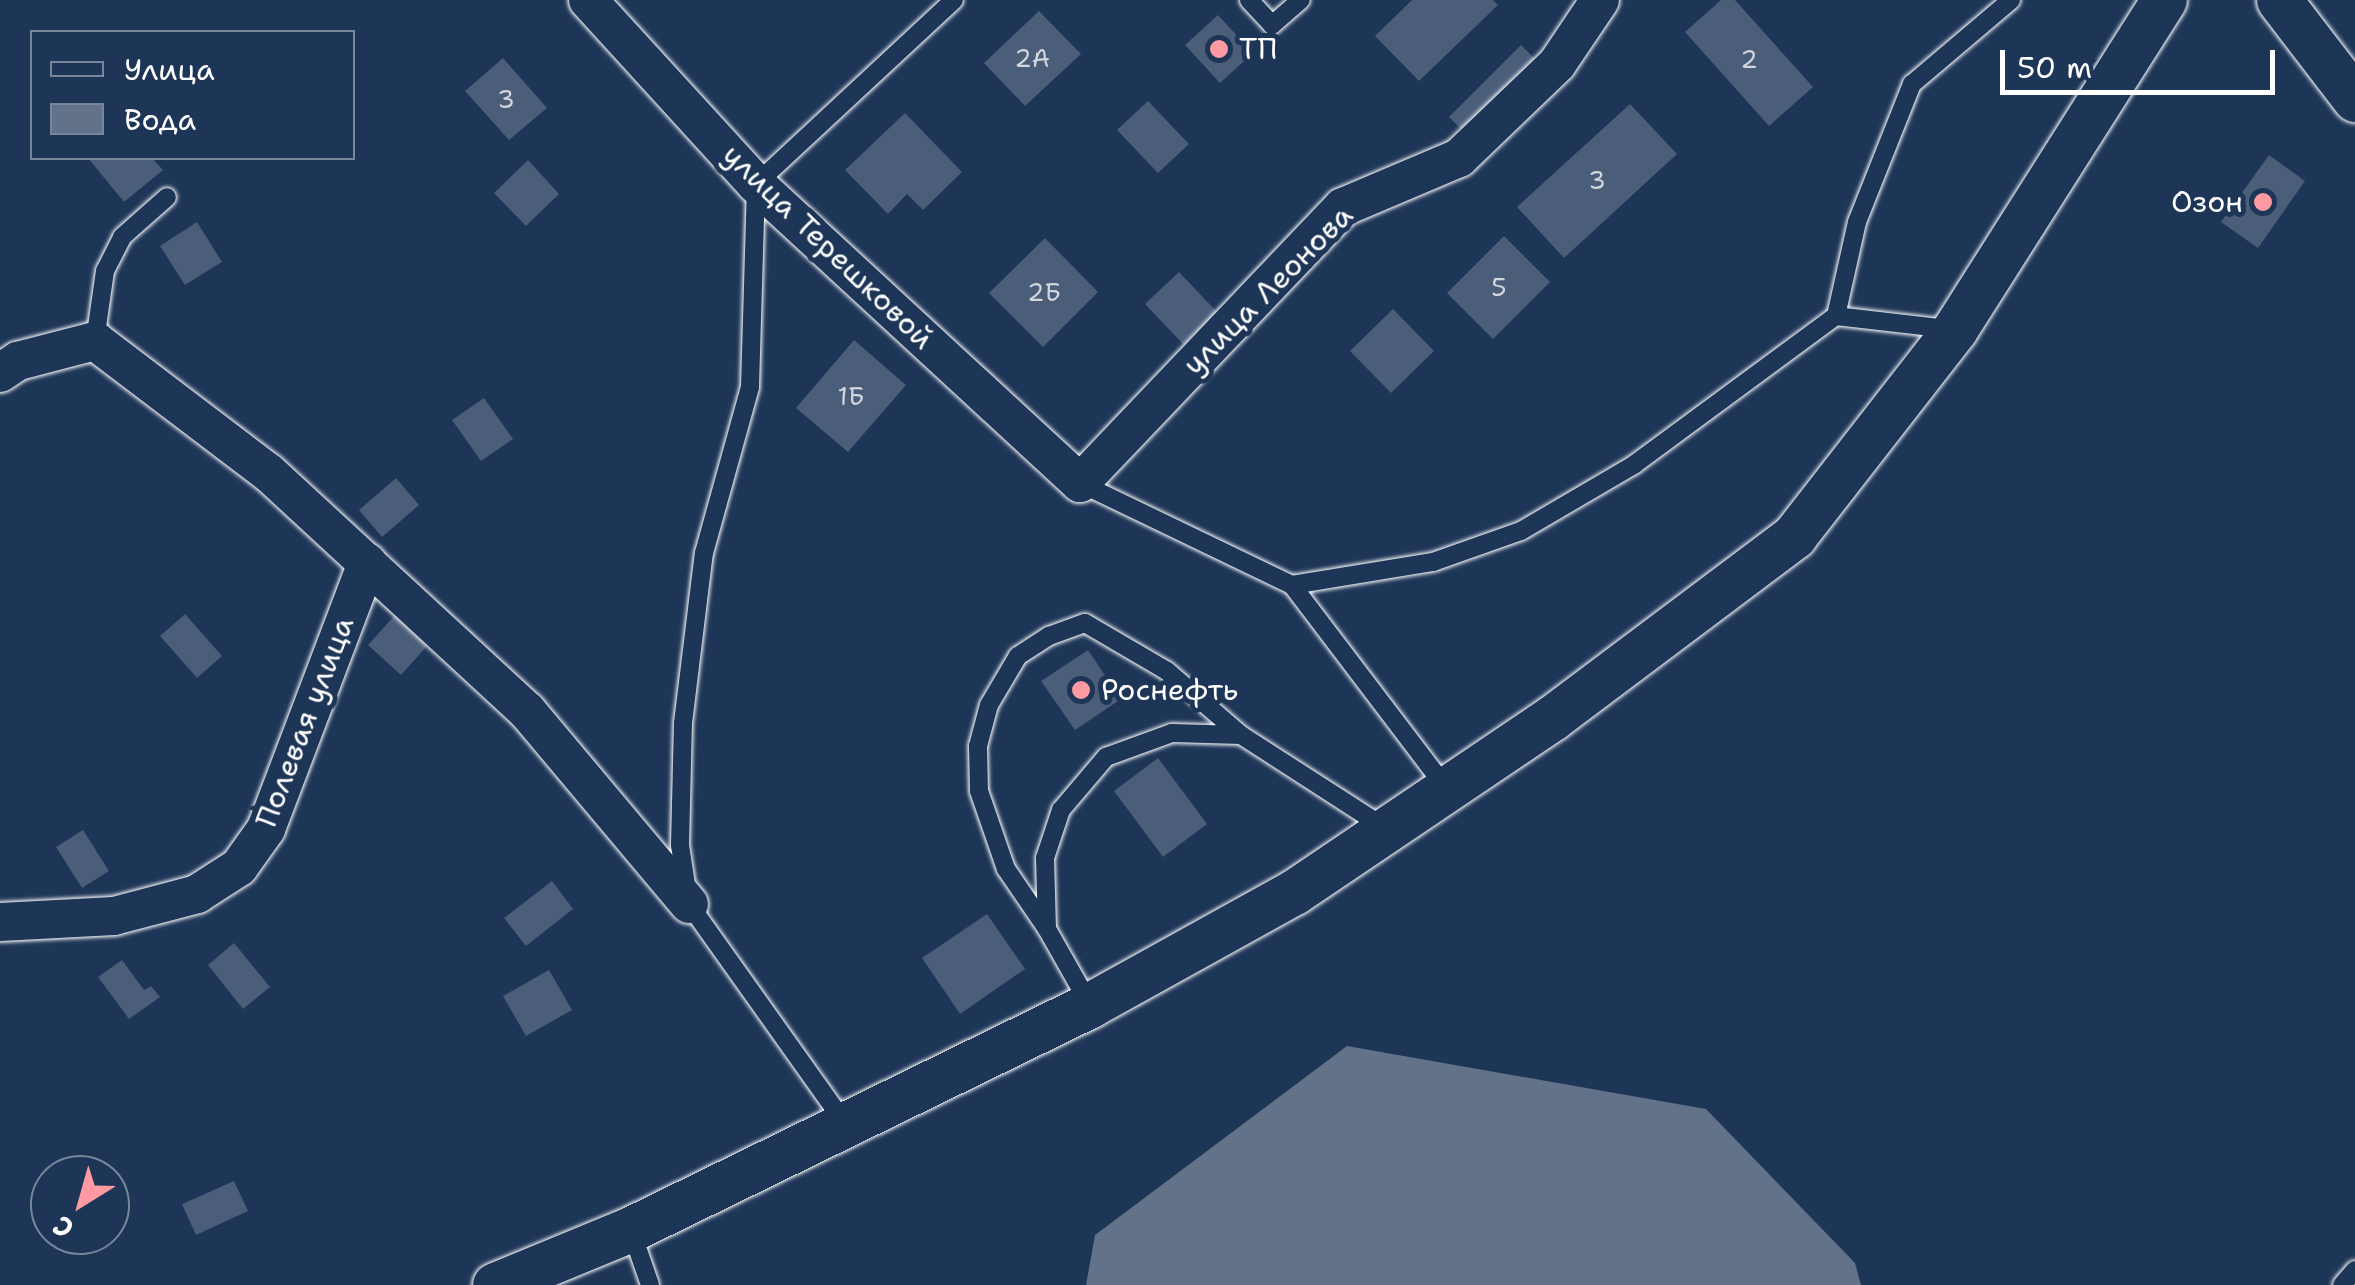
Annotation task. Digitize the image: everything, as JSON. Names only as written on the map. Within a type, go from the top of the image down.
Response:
[{"type":"street","name":"улица Терешковой","points":[[588,0],[756,184],[1080,484]]},
{"type":"street","name":"улица Леонова","points":[[1080,484],[1343,206],[1459,158],[1557,64],[1600,0]]},
{"type":"street","points":[[494,1285],[631,1229],[1090,1006],[1294,892],[1447,790],[1794,536],[1955,329],[2164,0]]},
{"type":"street","points":[[2279,0],[2355,99]]},
{"type":"street","points":[[0,373],[18,361],[95,340],[269,473],[528,710],[689,904]]},
{"type":"street","name":"Полевая улица","points":[[0,922],[114,916],[198,894],[239,867],[266,830],[367,563]]},
{"type":"lane","points":[[846,1125],[689,904],[680,845],[683,723],[704,552],[750,387],[756,184],[954,0]]},
{"type":"lane","points":[[1249,0],[1272,25],[1301,0]]},
{"type":"lane","points":[[1292,585],[1432,562],[1521,531],[1636,464],[1836,316],[1857,222],[1912,84],[2012,0]]},
{"type":"lane","points":[[95,340],[105,271],[122,237],[167,197]]},
{"type":"lane","points":[[1836,316],[1955,329]]},
{"type":"lane","points":[[1080,484],[1292,585],[1447,790]]},
{"type":"lane","points":[[1090,1006],[1048,929],[1006,869],[979,790],[978,746],[989,705],[1018,656],[1048,636],[1085,623],[1168,671],[1241,736],[1388,830]]},
{"type":"lane","points":[[1048,929],[1045,858],[1055,826],[1106,757],[1172,732],[1241,736]]},
{"type":"lane","points":[[631,1229],[650,1285]]},
{"type":"lane","points":[[2342,1285],[2355,1270]]},
{"type":"water","points":[[1347,1046],[1706,1109],[1855,1263],[1861,1285],[1086,1285],[1095,1235]]},
{"type":"building","points":[[1412,0],[1493,0],[1498,5],[1419,81],[1375,36]]},
{"type":"building","points":[[1721,0],[1735,0],[1813,87],[1769,126],[1685,32]]},
{"type":"building","points":[[1039,11],[1081,54],[1025,106],[984,63]]},
{"type":"building","name":"ТП","points":[[1218,15],[1253,53],[1220,83],[1185,45]]},
{"type":"building","points":[[1521,45],[1543,67],[1471,139],[1449,117]]},
{"type":"building","points":[[503,58],[547,108],[509,140],[465,91]]},
{"type":"building","points":[[1148,101],[1189,144],[1158,173],[1117,130]]},
{"type":"building","points":[[1630,104],[1677,154],[1564,258],[1517,207]]},
{"type":"building","points":[[905,113],[962,172],[923,210],[907,194],[888,214],[845,170]]},
{"type":"building","name":"Озон","points":[[2269,155],[2305,181],[2258,248],[2221,222]]},
{"type":"building","points":[[90,160],[154,160],[163,170],[124,202]]},
{"type":"building","points":[[528,160],[559,194],[526,226],[494,193]]},
{"type":"building","points":[[197,222],[222,262],[185,285],[160,246]]},
{"type":"building","points":[[1504,236],[1550,282],[1493,339],[1447,293]]},
{"type":"building","points":[[1045,238],[1098,292],[1043,347],[989,293]]},
{"type":"building","points":[[1179,272],[1217,312],[1184,345],[1145,304]]},
{"type":"building","points":[[1393,309],[1434,351],[1391,393],[1350,351]]},
{"type":"building","points":[[854,340],[906,385],[848,452],[796,408]]},
{"type":"building","points":[[484,398],[513,439],[481,461],[452,420]]},
{"type":"building","points":[[396,478],[419,505],[382,537],[359,510]]},
{"type":"building","points":[[185,614],[222,656],[197,678],[160,636]]},
{"type":"building","points":[[395,615],[427,646],[401,675],[368,645]]},
{"type":"building","name":"Роснефть","points":[[1088,650],[1121,699],[1075,730],[1041,681]]},
{"type":"building","points":[[1158,758],[1207,824],[1163,857],[1114,791]]},
{"type":"building","points":[[83,830],[109,871],[82,888],[56,847]]},
{"type":"building","points":[[552,881],[573,909],[526,946],[504,918]]},
{"type":"building","points":[[987,914],[1025,969],[960,1014],[922,958]]},
{"type":"building","points":[[234,943],[270,987],[243,1009],[208,965]]},
{"type":"building","points":[[122,960],[144,990],[151,986],[160,997],[129,1019],[98,977]]},
{"type":"building","points":[[549,970],[572,1010],[526,1036],[503,996]]},
{"type":"building","points":[[234,1181],[248,1211],[196,1235],[182,1204]]},
{"type":"place","name":"ТП","points":[[1219,49]]},
{"type":"place","name":"Озон","points":[[2263,202]]},
{"type":"place","name":"Роснефть","points":[[1081,690]]}]
